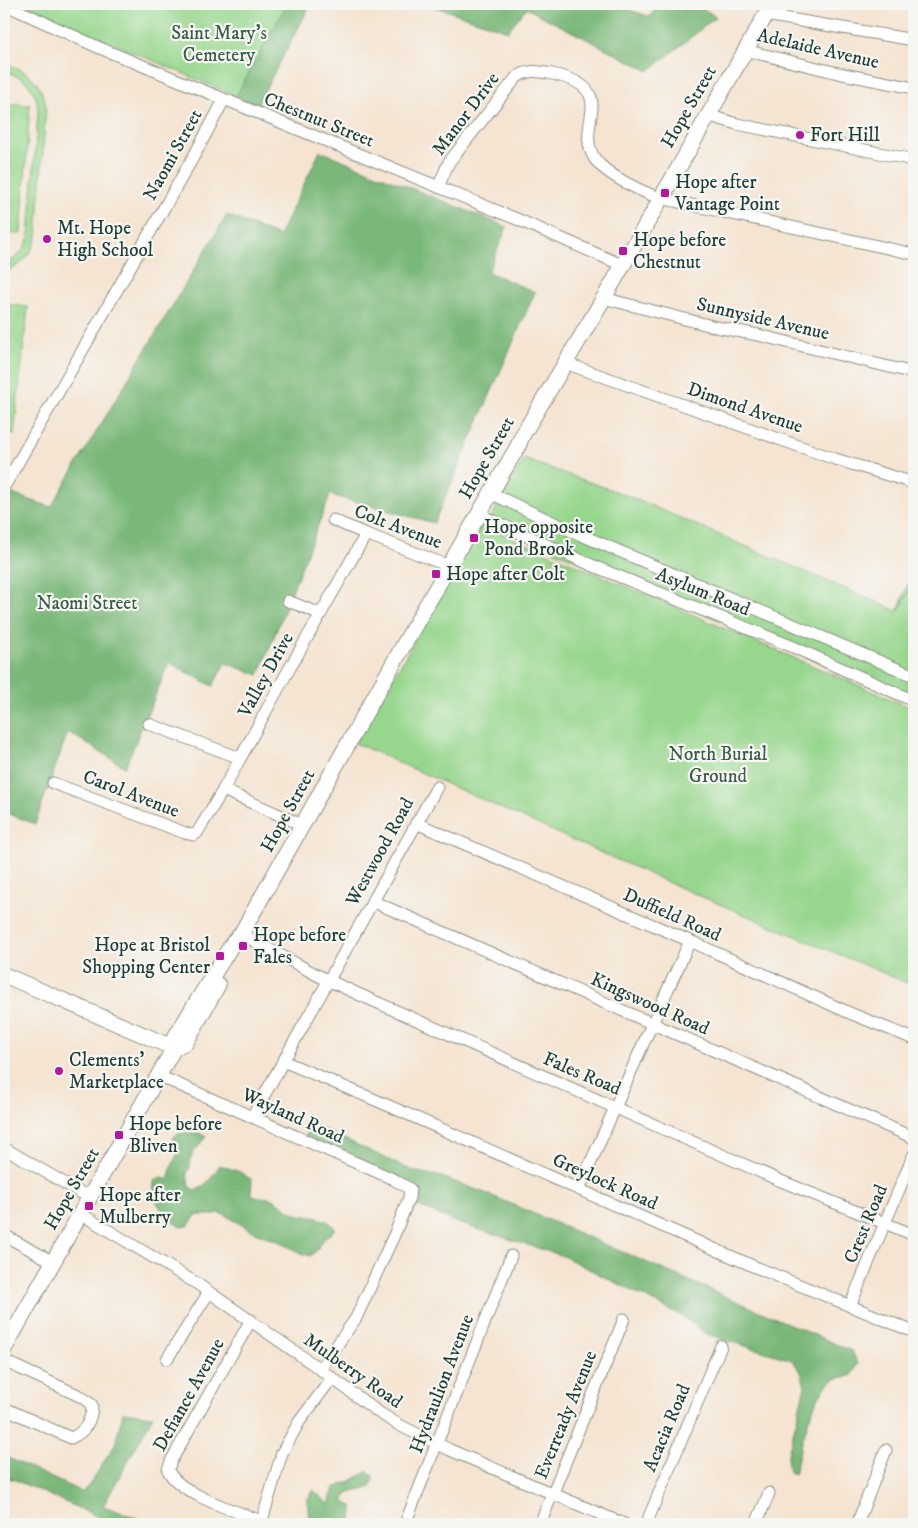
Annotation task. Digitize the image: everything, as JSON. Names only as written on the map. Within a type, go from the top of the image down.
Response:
[{"type":"main road","name":"Hope Street","points":[[4,1349],[174,1048],[186,1042],[240,944],[241,934],[302,825],[768,9]]},
{"type":"main road","points":[[4,975],[174,1048]]},
{"type":"street","name":"Chestnut Street","points":[[4,4],[102,49],[520,220],[622,265]]},
{"type":"street","points":[[768,9],[914,40]]},
{"type":"street","name":"Adelaide Avenue","points":[[744,50],[838,73],[914,88]]},
{"type":"street","name":"Manor Drive","points":[[438,187],[449,162],[503,92],[519,75],[533,70],[563,76],[584,86],[592,102],[588,143],[595,159],[602,167],[640,191],[660,198],[914,254]]},
{"type":"street","name":"Naomi Street","points":[[4,487],[224,100]]},
{"type":"street","points":[[707,115],[737,124],[914,160]]},
{"type":"street","name":"Sunnyside Avenue","points":[[603,298],[716,327],[758,334],[914,373]]},
{"type":"street","name":"Dimond Avenue","points":[[565,363],[835,459],[914,483]]},
{"type":"street","name":"Asylum Road","points":[[490,493],[574,532],[914,676]]},
{"type":"street","name":"Asylum Road","points":[[478,514],[596,567],[791,646],[914,700]]},
{"type":"street","name":"Colt Avenue","points":[[333,520],[449,566]]},
{"type":"street","name":"Valley Drive","points":[[197,834],[366,534]]},
{"type":"street","points":[[288,601],[321,614]]},
{"type":"street","points":[[149,724],[240,758]]},
{"type":"street","name":"Carol Avenue","points":[[53,783],[185,833],[197,834]]},
{"type":"street","name":"Westwood Road","points":[[252,1117],[437,787]]},
{"type":"street","points":[[223,790],[302,825]]},
{"type":"street","name":"Duffield Road","points":[[416,823],[690,941],[852,1014],[914,1039]]},
{"type":"street","name":"Kingswood Road","points":[[372,902],[914,1138]]},
{"type":"street","name":"Fales Road","points":[[241,934],[329,980],[781,1181],[914,1235]]},
{"type":"street","points":[[579,1189],[690,941]]},
{"type":"street","name":"Greylock Road","points":[[284,1061],[753,1266],[914,1332]]},
{"type":"street","name":"Wayland Road","points":[[159,1076],[407,1186],[410,1192],[409,1198],[356,1318],[320,1369]]},
{"type":"street","points":[[4,1148],[90,1198]]},
{"type":"street","name":"Crest Road","points":[[850,1306],[914,1154]]},
{"type":"street","name":"Mulberry Road","points":[[81,1214],[209,1292],[399,1425],[437,1444],[624,1524]]},
{"type":"street","points":[[4,1235],[53,1262]]},
{"type":"street","name":"Hydraulion Avenue","points":[[405,1524],[511,1256]]},
{"type":"street","points":[[167,1359],[209,1292]]},
{"type":"street","name":"Everready Avenue","points":[[540,1524],[624,1318]]},
{"type":"street","name":"Defiance Avenue","points":[[251,1320],[171,1460],[168,1470],[174,1480],[199,1496],[262,1523]]},
{"type":"street","name":"Acacia Road","points":[[646,1524],[721,1346]]},
{"type":"street","points":[[4,1361],[82,1397],[92,1406],[92,1415],[80,1433],[71,1438],[4,1408]]},
{"type":"street","points":[[262,1523],[282,1453],[299,1422],[332,1378]]},
{"type":"street","points":[[857,1524],[886,1450]]},
{"type":"street","points":[[756,1524],[769,1493]]},
{"type":"green space","name":"Saint Mary's Cemetery","points":[[25,4],[288,4],[236,96]]},
{"type":"green space","points":[[287,4],[311,4],[256,107],[236,96]]},
{"type":"green space","points":[[427,4],[613,4],[650,17],[658,4],[696,4],[716,17],[649,71],[526,8],[508,31]]},
{"type":"green space","points":[[4,64],[20,69],[32,78],[41,90],[46,106],[37,238],[32,250],[25,259],[20,264],[4,272],[4,264],[20,253],[29,236],[38,112],[36,97],[29,85],[24,80],[4,72]]},
{"type":"green space","points":[[4,103],[30,105],[21,234],[4,233]]},
{"type":"green space","points":[[320,151],[507,227],[488,272],[535,292],[434,523],[330,495],[259,675],[225,663],[213,686],[169,663],[125,767],[68,732],[35,824],[4,812],[4,503],[9,493],[51,507],[227,215],[279,236]]},
{"type":"green space","points":[[4,304],[28,307],[14,434],[4,432]]},
{"type":"green space","points":[[524,459],[626,495],[897,611],[914,586],[914,702],[488,523]]},
{"type":"green space","name":"North Burial Ground","points":[[482,525],[914,709],[914,986],[667,882],[355,743]]},
{"type":"green space","points":[[914,566],[914,586],[898,611]]},
{"type":"green space","points":[[310,1123],[413,1171],[442,1177],[488,1194],[852,1351],[858,1364],[851,1376],[835,1379],[819,1396],[808,1422],[794,1474],[789,1472],[787,1458],[805,1386],[801,1372],[792,1360],[706,1334],[682,1316],[563,1256],[458,1223],[411,1203],[414,1187],[305,1138]]},
{"type":"green space","points":[[199,1133],[206,1137],[193,1153],[190,1160],[190,1167],[187,1173],[189,1187],[195,1190],[203,1186],[220,1165],[240,1172],[252,1180],[251,1194],[273,1199],[297,1214],[328,1222],[335,1229],[310,1256],[252,1231],[225,1215],[218,1213],[196,1215],[188,1226],[180,1227],[164,1213],[156,1201],[154,1187],[155,1179],[162,1178],[168,1180],[178,1153],[172,1139],[177,1134]]},
{"type":"green space","points":[[123,1412],[153,1416],[103,1506],[154,1524],[114,1524],[13,1479],[4,1478],[4,1456],[82,1492],[90,1484],[115,1444]]},
{"type":"green space","points":[[368,1471],[374,1478],[370,1488],[348,1493],[343,1501],[353,1507],[352,1524],[308,1524],[307,1501],[313,1490],[329,1504],[334,1488]]},
{"type":"place","name":"Fort Hill","points":[[800,135]]},
{"type":"place","name":"Hope after Vantage Point","points":[[665,193]]},
{"type":"place","name":"Mt. Hope High School","points":[[47,239]]},
{"type":"place","name":"Hope before Chestnut","points":[[623,251]]},
{"type":"place","name":"Hope opposite Pond Brook","points":[[474,538]]},
{"type":"place","name":"Hope after Colt","points":[[436,574]]},
{"type":"place","name":"Hope before Fales","points":[[243,946]]},
{"type":"place","name":"Hope at Bristol Shopping Center","points":[[220,956]]},
{"type":"place","name":"Clements' Marketplace","points":[[59,1071]]},
{"type":"place","name":"Hope before Bliven","points":[[119,1135]]},
{"type":"place","name":"Hope after Mulberry","points":[[89,1206]]}]
